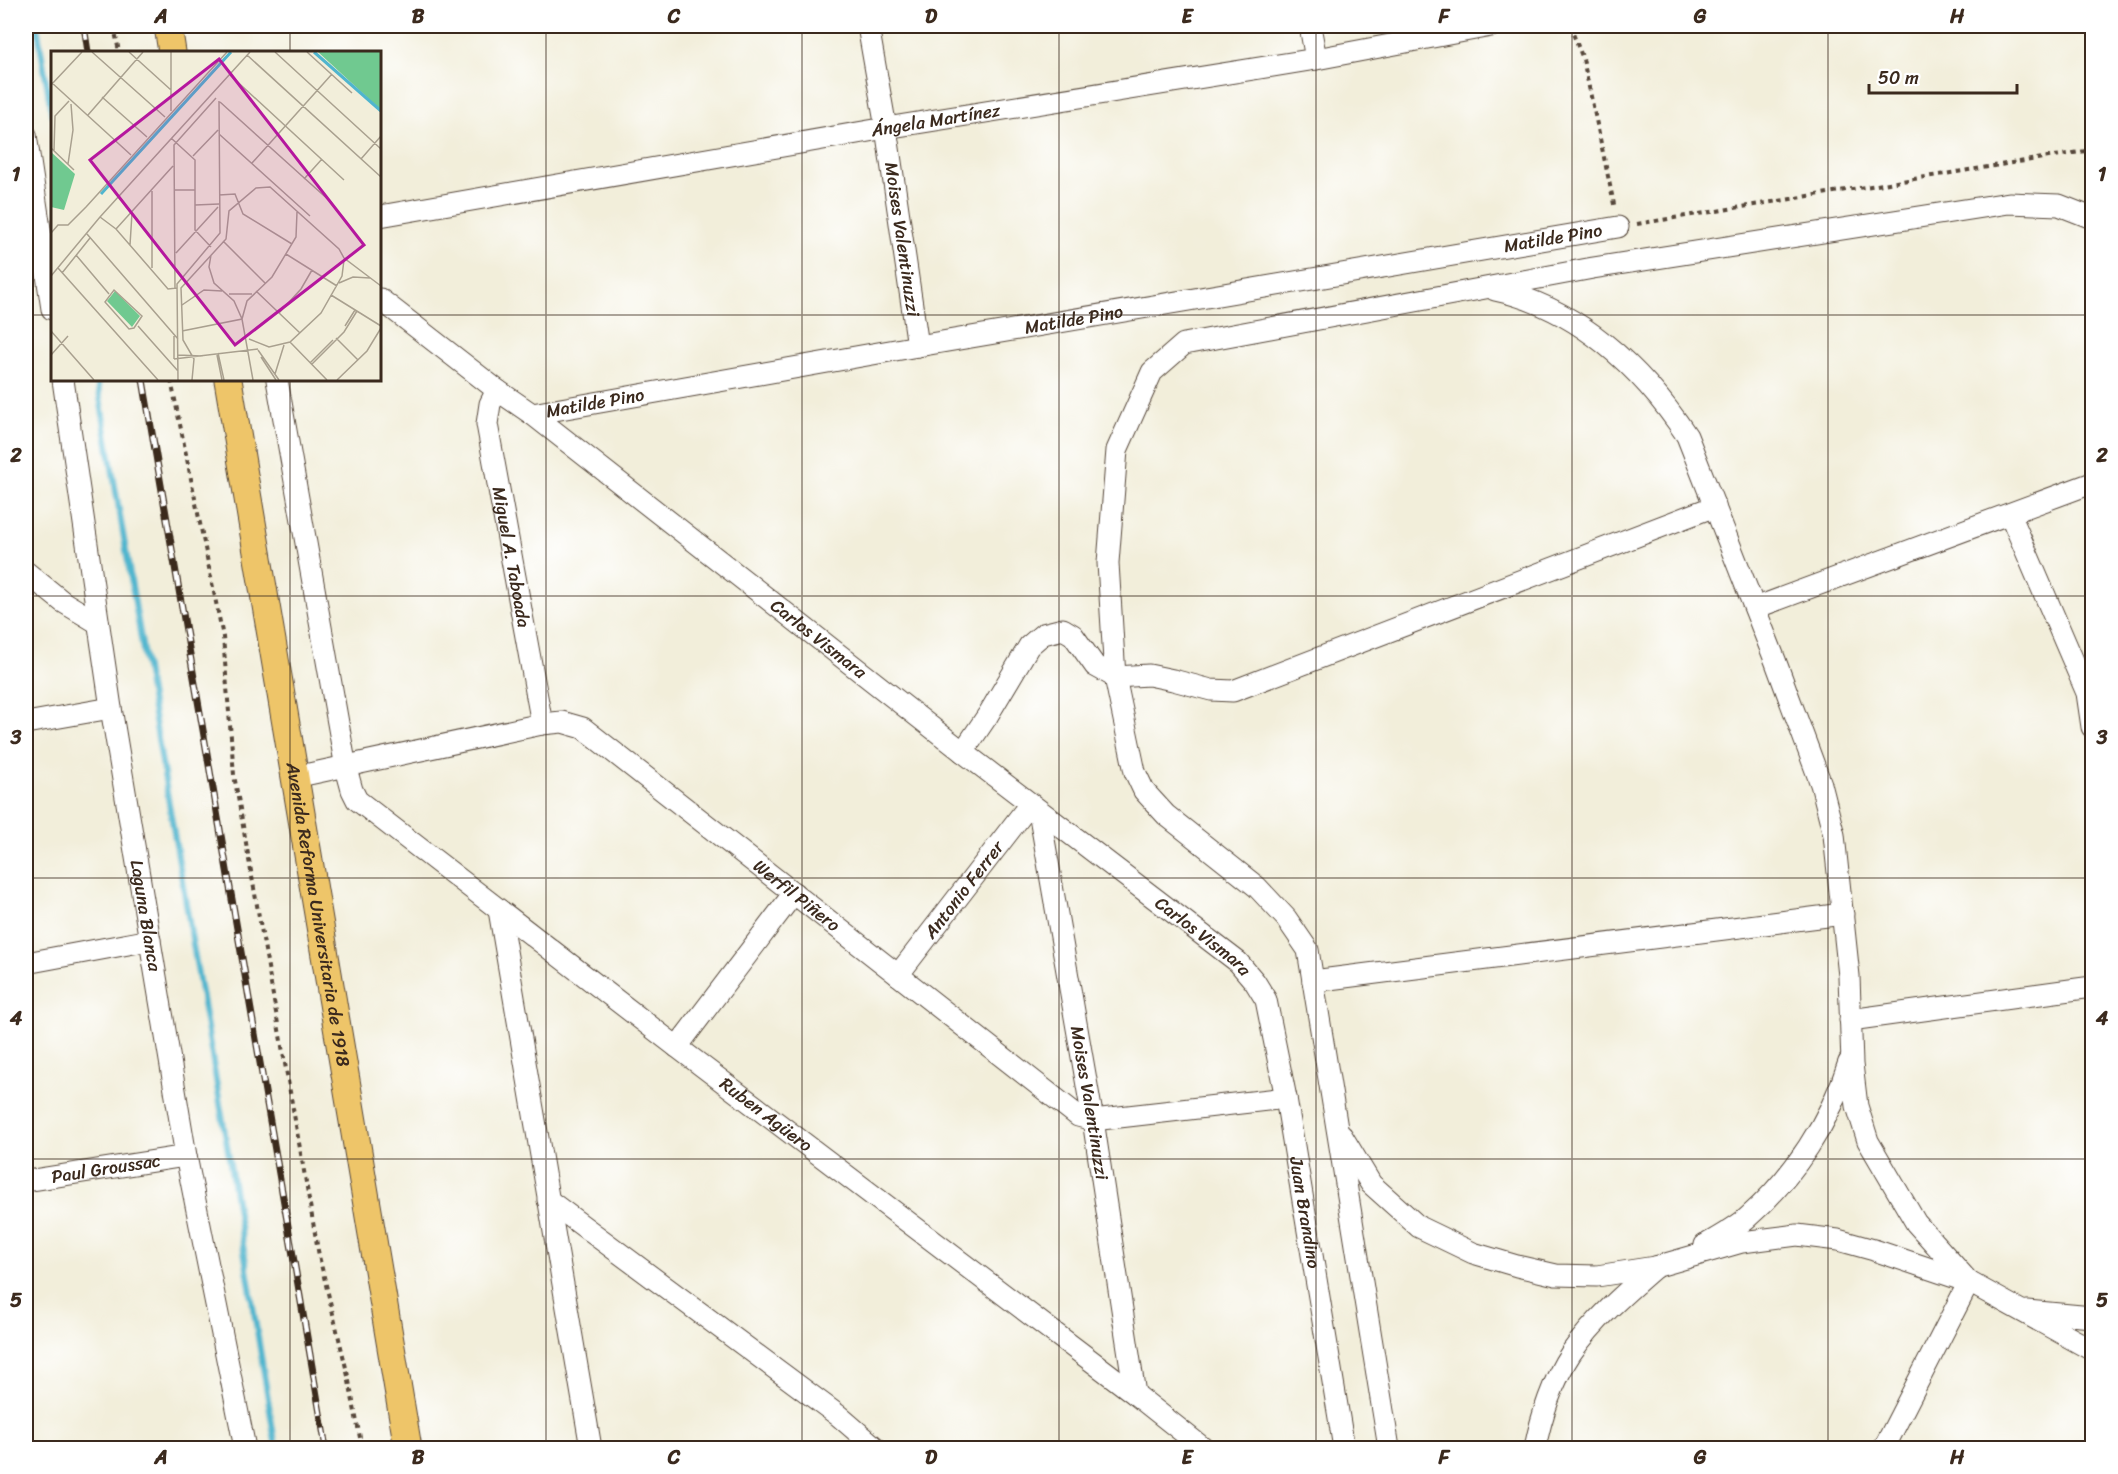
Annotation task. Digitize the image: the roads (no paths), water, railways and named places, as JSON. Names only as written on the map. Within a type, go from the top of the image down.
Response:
[{"type":"main road","points":[[168,26],[172,51]]},
{"type":"main road","name":"Avenida Reforma Universitaria de 1918","points":[[228,381],[408,1449]]},
{"type":"street","name":"Moises Valentinuzzi","points":[[868,26],[886,128],[918,346]]},
{"type":"street","points":[[1310,26],[1316,59]]},
{"type":"street","name":"Ángela Martínez","points":[[381,216],[886,128],[1316,59],[1491,26]]},
{"type":"street","points":[[26,135],[51,302]]},
{"type":"street","points":[[1389,1449],[1308,950],[1286,918],[1257,887],[1166,815],[1144,791],[1135,772],[1115,677],[1108,563],[1118,450],[1152,372],[1184,344],[1593,268],[2009,203],[2059,206],[2092,218]]},
{"type":"street","name":"Matilde Pino","points":[[532,414],[1618,227]]},
{"type":"street","points":[[1485,288],[1521,295],[1546,306],[1589,332],[1631,365],[1666,404],[1687,436],[1821,784],[1834,836],[1843,914],[1849,976],[1851,1055],[1857,1106],[1868,1141],[1916,1223],[1969,1282]]},
{"type":"street","name":"Carlos Vismara","points":[[381,300],[497,390],[532,414],[963,752],[1238,963],[1255,982]]},
{"type":"street","name":"Laguna Blanca","points":[[63,381],[111,708],[186,1156],[245,1449]]},
{"type":"street","points":[[277,381],[346,768]]},
{"type":"street","name":"Miguel A. Taboada","points":[[497,390],[490,404],[487,424],[542,724]]},
{"type":"street","points":[[1755,608],[2092,483]]},
{"type":"street","points":[[963,752],[1029,646],[1043,634],[1063,629],[1073,635],[1095,666],[1115,677],[1149,675],[1211,690],[1233,691],[1714,506]]},
{"type":"street","points":[[2010,514],[2087,693],[2092,727]]},
{"type":"street","points":[[26,572],[63,602],[98,623]]},
{"type":"street","points":[[26,723],[111,708]]},
{"type":"street","name":"Werfil Piñero","points":[[295,777],[346,768],[542,724],[562,722],[583,728],[1078,1116],[1093,1120]]},
{"type":"street","name":"Ruben Agüero","points":[[346,768],[357,800],[677,1047],[1135,1394],[1203,1449]]},
{"type":"street","name":"Moises Valentinuzzi","points":[[1035,807],[1093,1120],[1135,1394]]},
{"type":"street","name":"Antonio Ferrer","points":[[898,975],[1035,807]]},
{"type":"street","points":[[677,1047],[794,893]]},
{"type":"street","points":[[500,910],[591,1449]]},
{"type":"street","points":[[1313,981],[1843,914]]},
{"type":"street","points":[[26,963],[150,940]]},
{"type":"street","name":"Juan Brandino","points":[[1255,982],[1266,1000],[1286,1098],[1344,1449]]},
{"type":"street","points":[[1850,1020],[2092,987]]},
{"type":"street","points":[[1684,1259],[1746,1219],[1794,1166],[1828,1113],[1843,1082],[1851,1055]]},
{"type":"street","points":[[1093,1120],[1286,1098]]},
{"type":"street","points":[[1337,1128],[1371,1184],[1419,1227],[1473,1253],[1556,1275],[1598,1276],[1655,1267],[1742,1242],[1797,1235],[1838,1240],[1969,1282],[2092,1350]]},
{"type":"street","name":"Paul Groussac","points":[[26,1181],[186,1156]]},
{"type":"street","points":[[548,1200],[839,1416],[876,1449]]},
{"type":"street","points":[[1536,1449],[1553,1390],[1571,1354],[1614,1304],[1655,1267]]},
{"type":"street","points":[[1884,1449],[1969,1282]]},
{"type":"street","points":[[2019,1310],[2092,1317]]},
{"type":"street","points":[[2054,1329],[2092,1333]]},
{"type":"waterway","points":[[37,26],[51,109]]},
{"type":"waterway","points":[[97,381],[276,1448]]},
{"type":"railway","points":[[84,26],[88,51]]},
{"type":"railway","points":[[143,381],[326,1448]]}]
